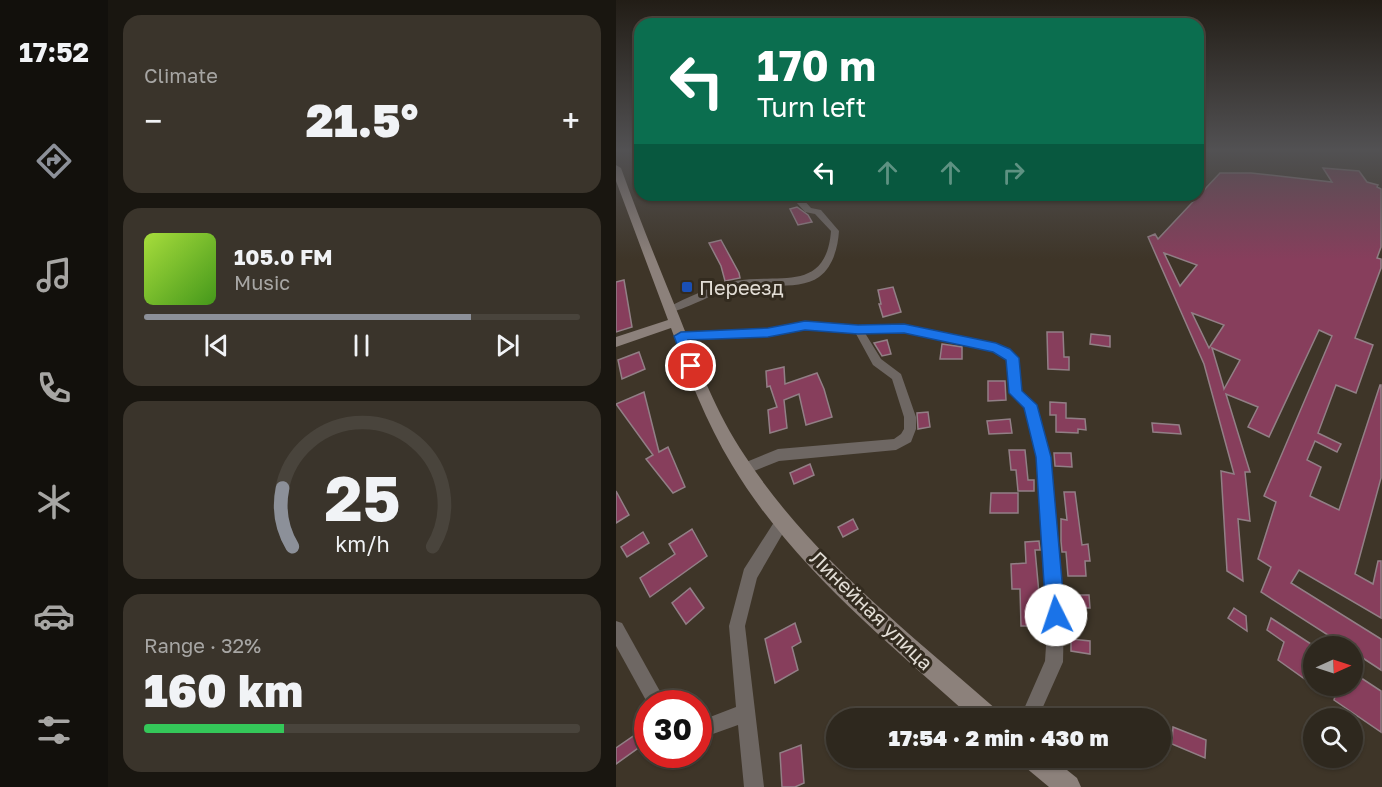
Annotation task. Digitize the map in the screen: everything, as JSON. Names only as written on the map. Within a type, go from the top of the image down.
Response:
[{"type":"street","name":"Линейная улица","points":[[623,186],[700,388],[720,430],[744,469],[783,521],[836,580],[978,708]]},
{"type":"street","points":[[616,342],[675,323],[713,291],[743,283],[803,279],[814,276],[835,244],[835,231],[818,212],[808,210],[800,201]]},
{"type":"street","points":[[675,323],[768,333],[805,326],[858,329],[904,328],[996,348],[1012,358],[1016,393],[1030,405],[1043,457],[1056,615],[1054,662],[1033,708]]},
{"type":"street","points":[[744,469],[778,455],[896,444],[906,438],[910,429],[910,417],[896,377],[877,362],[858,329]]},
{"type":"street","points":[[754,787],[737,626],[750,575],[783,521]]},
{"type":"street","points":[[616,629],[650,690]]},
{"type":"street","points":[[712,725],[745,713]]},
{"type":"street","points":[[1046,768],[1068,787]]},
{"type":"building","points":[[1208,186],[1378,186],[1381,189],[1381,247],[1377,258],[1381,259],[1381,268],[1355,338],[1373,345],[1356,393],[1336,385],[1318,433],[1341,444],[1337,452],[1315,441],[1307,460],[1321,467],[1310,496],[1339,510],[1381,385],[1381,478],[1355,574],[1373,584],[1378,561],[1381,561],[1381,618],[1299,570],[1291,583],[1381,639],[1381,670],[1363,658],[1363,636],[1329,636],[1261,592],[1271,567],[1258,559],[1276,502],[1264,496],[1332,336],[1319,330],[1269,437],[1248,427],[1258,407],[1226,394],[1250,472],[1245,472],[1250,521],[1238,519],[1243,581],[1227,571],[1221,471],[1234,474],[1204,364],[1148,237],[1155,234],[1158,239],[1194,201],[1204,201],[1204,190]],"holes":[[[1164,253],[1197,265],[1180,286]],[[1192,313],[1224,325],[1209,348]],[[1212,348],[1240,360],[1224,389]]]},
{"type":"building","points":[[797,207],[808,215],[812,222],[798,225],[790,209]]},
{"type":"building","points":[[721,240],[740,278],[725,281],[721,266],[709,243]]},
{"type":"building","points":[[624,280],[632,327],[616,332],[616,282]]},
{"type":"building","points":[[893,287],[901,312],[883,317],[878,290]]},
{"type":"building","points":[[1047,332],[1063,332],[1064,357],[1069,357],[1069,370],[1048,369]]},
{"type":"building","points":[[1091,334],[1110,336],[1110,347],[1090,344]]},
{"type":"building","points":[[887,340],[891,354],[882,356],[874,343]]},
{"type":"building","points":[[942,344],[962,347],[962,359],[940,359]]},
{"type":"building","points":[[639,352],[645,369],[622,379],[618,360]]},
{"type":"building","points":[[784,367],[785,384],[817,373],[832,417],[806,425],[799,394],[784,400],[787,428],[770,433],[768,410],[777,407],[770,386],[767,387],[766,371]]},
{"type":"building","points":[[988,381],[1005,381],[1006,400],[988,401]]},
{"type":"building","points":[[644,392],[659,452],[668,447],[685,487],[673,493],[646,459],[653,455],[616,404]]},
{"type":"building","points":[[1050,402],[1066,403],[1066,418],[1085,419],[1086,430],[1078,429],[1078,433],[1056,432],[1056,415],[1050,415]]},
{"type":"building","points":[[928,412],[930,427],[918,429],[917,413]]},
{"type":"building","points":[[1010,419],[1012,433],[989,434],[987,421]]},
{"type":"building","points":[[1152,423],[1179,425],[1181,434],[1153,432]]},
{"type":"building","points":[[1009,450],[1025,450],[1028,480],[1034,480],[1034,491],[1018,491],[1016,470],[1011,470]]},
{"type":"building","points":[[1054,453],[1071,453],[1072,467],[1055,466]]},
{"type":"building","points":[[810,464],[814,475],[794,484],[790,473]]},
{"type":"building","points":[[616,491],[629,515],[616,523]]},
{"type":"building","points":[[1064,492],[1075,492],[1082,545],[1088,544],[1090,561],[1085,561],[1086,576],[1068,576],[1066,552],[1062,552],[1061,541],[1061,519],[1067,520]]},
{"type":"building","points":[[991,493],[1018,493],[1018,513],[990,513]]},
{"type":"building","points":[[853,519],[858,529],[843,537],[838,527]]},
{"type":"building","points":[[692,529],[707,556],[650,597],[640,578],[675,554],[669,544]]},
{"type":"building","points":[[643,532],[649,543],[627,557],[621,547]]},
{"type":"building","points":[[1039,541],[1040,550],[1035,550],[1042,626],[1021,626],[1020,589],[1012,589],[1011,564],[1026,563],[1025,542]]},
{"type":"building","points":[[690,588],[704,608],[686,624],[672,603]]},
{"type":"building","points":[[1072,595],[1089,595],[1090,608],[1073,608]]},
{"type":"building","points":[[1234,608],[1246,616],[1247,631],[1228,618]]},
{"type":"building","points":[[1271,618],[1303,639],[1303,678],[1278,660],[1284,642],[1267,630]]},
{"type":"building","points":[[795,623],[801,642],[792,647],[798,670],[775,683],[765,639]]},
{"type":"building","points":[[1071,639],[1090,641],[1090,654],[1071,651]]},
{"type":"building","points":[[1363,679],[1381,691],[1381,732],[1363,720],[1363,708],[1346,708],[1334,700],[1335,696],[1363,696]]},
{"type":"building","points":[[1173,727],[1206,740],[1205,758],[1172,744]]},
{"type":"building","points":[[634,736],[634,751],[616,764],[616,748]]},
{"type":"building","points":[[801,745],[804,783],[795,787],[782,787],[780,753]]},
{"type":"place","name":"Переезд","points":[[687,287]]},
{"type":"route","points":[[691,366],[681,336],[768,333],[805,326],[858,329],[904,328],[1006,352],[1012,358],[1016,393],[1030,405],[1043,457],[1056,615]]}]
